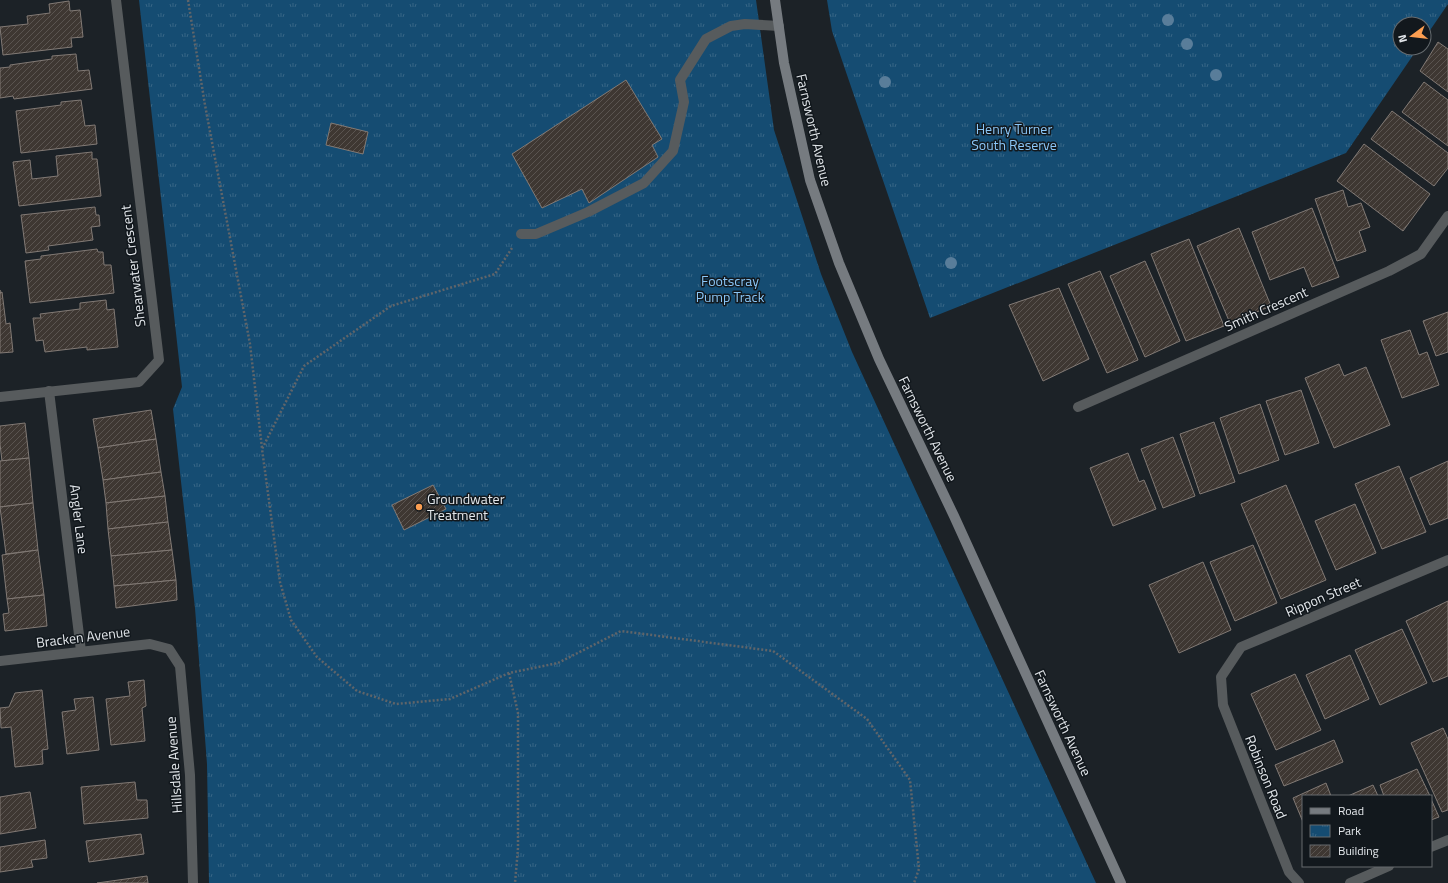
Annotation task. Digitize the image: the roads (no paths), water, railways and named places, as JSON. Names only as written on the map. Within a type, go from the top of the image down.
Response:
[{"type":"main road","name":"Farnsworth Avenue","points":[[775,0],[784,62],[810,180],[839,263],[879,359],[954,516],[1121,883]]},
{"type":"main road","name":"Farnsworth Avenue","points":[[1108,852],[1126,883]]},
{"type":"street","name":"Shearwater Crescent","points":[[0,397],[140,382],[158,360],[116,0]]},
{"type":"street","points":[[521,234],[536,234],[542,232],[588,212],[644,183],[673,151],[684,102],[680,80],[706,39],[731,26],[745,24],[779,26]]},
{"type":"street","name":"Smith Crescent","points":[[1078,407],[1389,271],[1421,254],[1448,216]]},
{"type":"street","name":"Angler Lane","points":[[49,391],[81,651]]},
{"type":"street","name":"Rippon Street","points":[[1221,677],[1241,647],[1448,560]]},
{"type":"street","name":"Bracken Avenue","points":[[0,661],[150,644],[169,649]]},
{"type":"street","name":"Hillsdale Avenue","points":[[169,649],[180,666],[190,775],[193,883]]},
{"type":"street","name":"Robinson Road","points":[[1221,677],[1223,706],[1289,872],[1299,883]]},
{"type":"street","points":[[1432,847],[1448,840]]},
{"type":"street","points":[[1350,883],[1387,867]]},
{"type":"place","name":"Groundwater Treatment","points":[[419,507]]},
{"type":"park label","name":"Henry Turner South Reserve","points":[[1014,138]]},
{"type":"park label","name":"Footscray Pump Track","points":[[730,290]]}]
